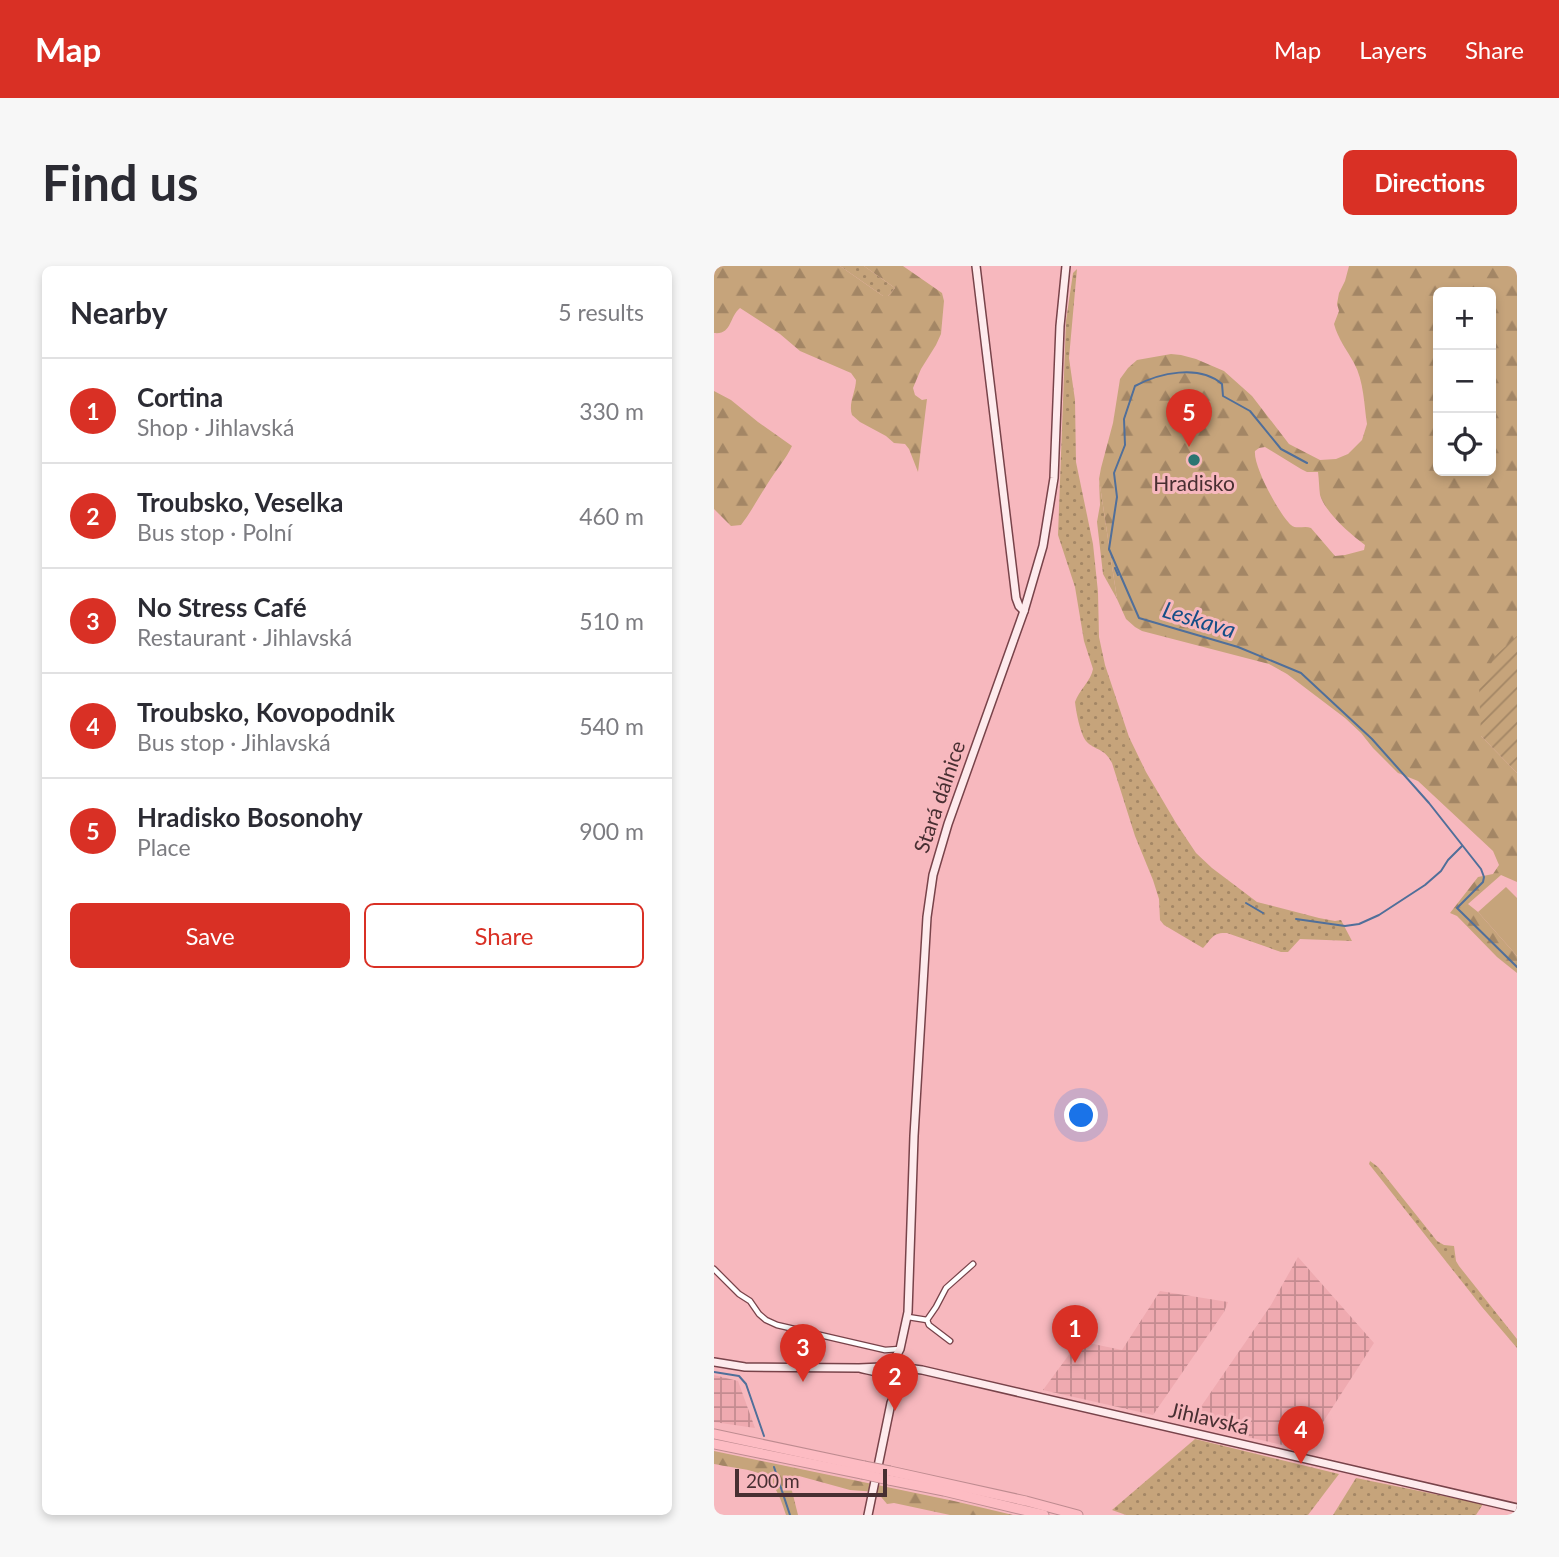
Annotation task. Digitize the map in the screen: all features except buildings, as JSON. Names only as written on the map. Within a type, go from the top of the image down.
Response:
[{"type":"highway","points":[[714,1434],[863,1470]]},
{"type":"highway","points":[[714,1444],[1013,1498],[1077,1515]]},
{"type":"highway","points":[[889,1475],[1044,1515]]},
{"type":"main road","points":[[976,266],[1016,598],[1018,607],[1024,611]]},
{"type":"main road","name":"Stará dálnice","points":[[890,1364],[900,1349],[908,1317],[914,1136],[927,918],[933,875],[948,824],[1024,611],[1043,546],[1053,491],[1060,326],[1066,266]]},
{"type":"main road","name":"Stará dálnice","points":[[900,1349],[905,1366]]},
{"type":"main road","name":"Jihlavská","points":[[714,1362],[745,1367],[859,1368],[896,1362],[934,1374],[1517,1508]]},
{"type":"main road","points":[[890,1364],[885,1371],[891,1403]]},
{"type":"main road","points":[[867,1515],[891,1403],[900,1384],[907,1377],[905,1366]]},
{"type":"main road","name":"Jihlavská","points":[[859,1368],[900,1384]]},
{"type":"main road","name":"Jihlavská","points":[[907,1377],[934,1374]]},
{"type":"street","points":[[927,1320],[946,1289],[973,1264]]},
{"type":"street","points":[[714,1269],[736,1292],[750,1301],[759,1314],[777,1325],[885,1350],[900,1349]]},
{"type":"street","points":[[908,1317],[927,1320]]},
{"type":"street","points":[[927,1320],[929,1325],[950,1341]]},
{"type":"shaded area","points":[[1298,1257],[1374,1343],[1305,1450],[1189,1424],[1271,1305]]},
{"type":"shaded area","points":[[1160,1291],[1228,1302],[1224,1312],[1153,1415],[1043,1390],[1079,1341],[1122,1350]]},
{"type":"shaded area","points":[[714,1375],[738,1381],[755,1428],[714,1422]]},
{"type":"green space","points":[[714,266],[840,266],[883,296],[888,296],[895,288],[864,266],[903,266],[942,293],[944,301],[941,334],[913,388],[915,395],[922,400],[927,399],[918,472],[905,444],[894,443],[852,415],[856,380],[851,373],[800,351],[780,334],[740,308],[724,331],[714,333]]},
{"type":"green space","points":[[840,266],[864,266],[895,288],[888,296],[883,296]]},
{"type":"green space","points":[[1349,266],[1517,266],[1517,637],[1481,736],[1517,773],[1517,882],[1501,875],[1468,904],[1517,956],[1517,973],[1497,957],[1457,916],[1450,913],[1478,877],[1493,874],[1499,865],[1493,851],[1418,781],[1398,773],[1345,718],[1287,674],[1269,664],[1142,631],[1126,619],[1117,599],[1099,479],[1113,423],[1120,379],[1137,360],[1171,354],[1196,359],[1224,371],[1252,396],[1289,444],[1320,460],[1336,459],[1348,454],[1362,440],[1367,424],[1360,377],[1334,324],[1339,311],[1339,293]],"holes":[[[1265,447],[1307,472],[1318,472],[1323,502],[1339,522],[1365,545],[1364,550],[1335,556],[1311,528],[1291,525],[1262,478],[1255,451]]]},
{"type":"green space","points":[[1077,269],[1069,358],[1075,400],[1076,462],[1093,544],[1099,637],[1105,665],[1129,737],[1176,823],[1196,853],[1212,868],[1257,902],[1319,918],[1341,920],[1352,941],[1300,939],[1288,952],[1281,952],[1222,933],[1213,937],[1203,948],[1164,925],[1160,920],[1159,899],[1153,880],[1135,836],[1112,763],[1106,754],[1086,741],[1082,733],[1075,702],[1093,669],[1084,641],[1075,587],[1058,535],[1066,321],[1073,273]]},
{"type":"green space","points":[[714,391],[731,400],[792,446],[741,525],[731,526],[714,509]]},
{"type":"green space","points":[[1099,479],[1117,599],[1103,574],[1097,522],[1100,505]]},
{"type":"green space","points":[[1517,636],[1517,773],[1481,736],[1479,686],[1495,656]]},
{"type":"green space","points":[[1506,887],[1517,898],[1517,956],[1478,912]]},
{"type":"green space","points":[[1370,1161],[1378,1167],[1437,1241],[1454,1246],[1459,1266],[1517,1339],[1517,1348],[1369,1164]]},
{"type":"green space","points":[[1195,1439],[1339,1474],[1308,1515],[1126,1515],[1112,1510]]},
{"type":"green space","points":[[714,1451],[1013,1515],[950,1515],[894,1503],[887,1504],[877,1492],[850,1490],[799,1476],[793,1480],[791,1487],[798,1515],[786,1515],[775,1488],[768,1480],[753,1471],[714,1464]]},
{"type":"green space","points":[[1356,1478],[1483,1504],[1476,1515],[1333,1515]]},
{"type":"waterway","name":"Leskava","points":[[1307,463],[1281,449],[1250,411],[1223,396],[1222,384],[1213,378],[1191,372],[1167,374],[1145,381],[1135,386],[1124,419],[1125,445],[1114,473],[1117,497],[1109,549],[1139,618],[1238,647],[1301,673],[1372,739],[1429,803],[1481,869],[1483,882],[1457,908],[1517,967]]},
{"type":"waterway","name":"Leskava","points":[[1115,568],[1118,575]]},
{"type":"waterway","points":[[1296,919],[1345,926],[1359,924],[1379,915],[1425,885],[1462,846]]},
{"type":"waterway","points":[[1246,903],[1263,913]]},
{"type":"waterway","points":[[714,1372],[739,1376],[746,1384],[764,1436]]},
{"type":"waterway","points":[[774,1467],[790,1515]]},
{"type":"place","name":"Hradisko Bosonohy","points":[[1189,447]]},
{"type":"place","name":"Hradisko","points":[[1194,460]]},
{"type":"place","name":"Cortina","points":[[1075,1363]]},
{"type":"place","name":"No Stress Café","points":[[803,1382]]},
{"type":"place","name":"Troubsko, Veselka","points":[[895,1411]]},
{"type":"place","name":"Troubsko, Kovopodnik","points":[[1301,1464]]}]
